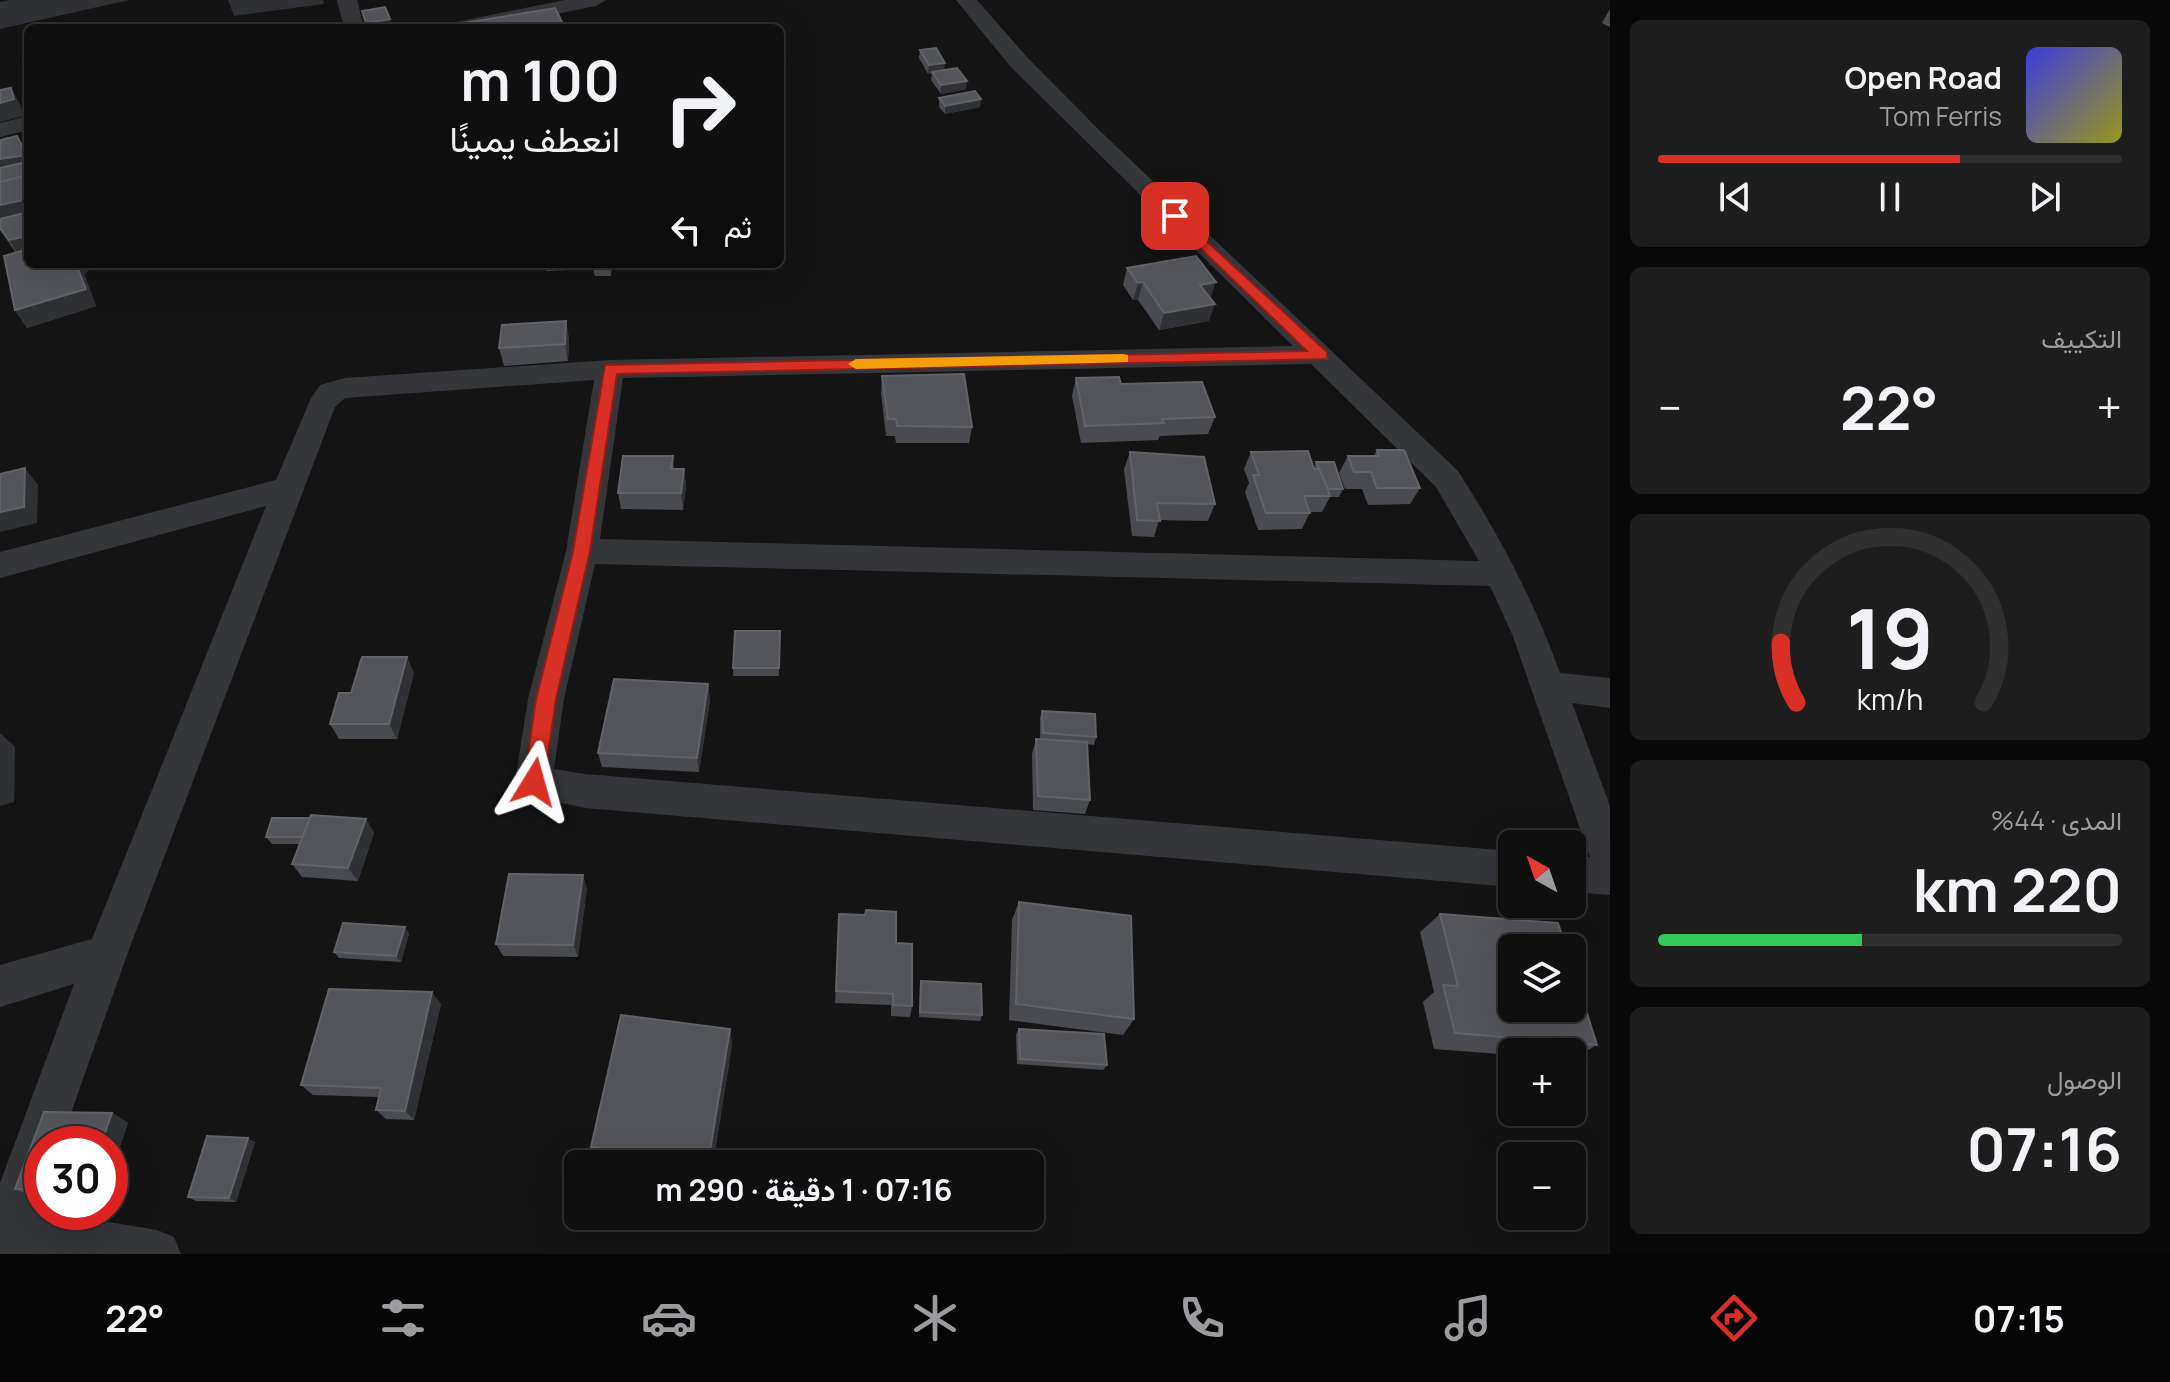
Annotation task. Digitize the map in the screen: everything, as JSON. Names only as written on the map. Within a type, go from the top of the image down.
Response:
[{"type":"street","points":[[347,0],[353,24]]},
{"type":"street","points":[[476,24],[596,0]]},
{"type":"street","points":[[966,0],[1018,61],[1091,135],[1447,479],[1485,539],[1502,574],[1549,686],[1610,858]]},
{"type":"street","points":[[0,130],[24,124]]},
{"type":"street","points":[[157,1254],[3,1237],[106,955],[321,405],[330,392],[345,388],[610,369],[1321,355]]},
{"type":"street","points":[[610,369],[582,551],[546,699],[534,782],[601,792],[1498,868]]},
{"type":"street","points":[[0,565],[290,488]]},
{"type":"street","points":[[582,551],[1502,574]]},
{"type":"street","points":[[1549,686],[1610,693]]},
{"type":"street","points":[[1586,875],[1610,877]]},
{"type":"street","points":[[0,986],[106,955]]},
{"type":"building","points":[[385,7],[390,19],[366,23],[362,11]]},
{"type":"building","points":[[555,8],[563,24],[458,24]]},
{"type":"building","points":[[936,48],[945,63],[929,65],[920,50]]},
{"type":"building","points":[[957,68],[967,81],[941,85],[932,72]]},
{"type":"building","points":[[11,88],[14,99],[0,103],[0,90]]},
{"type":"building","points":[[975,91],[981,99],[945,106],[939,98]]},
{"type":"building","points":[[17,136],[24,155],[0,159],[0,140]]},
{"type":"building","points":[[24,162],[24,176],[0,183],[0,168]]},
{"type":"building","points":[[24,176],[24,200],[0,205],[0,182]]},
{"type":"building","points":[[24,213],[24,237],[9,240],[0,228],[0,219]]},
{"type":"building","points":[[24,250],[24,268],[78,268],[86,289],[15,310],[4,256]]},
{"type":"building","points":[[1196,256],[1216,282],[1200,285],[1215,304],[1164,313],[1143,282],[1138,283],[1127,268]]},
{"type":"building","points":[[566,321],[565,344],[499,348],[502,325]]},
{"type":"building","points":[[964,374],[972,427],[897,426],[896,419],[888,419],[882,376]]},
{"type":"building","points":[[1119,377],[1121,384],[1202,382],[1215,417],[1162,419],[1164,423],[1085,426],[1076,378]]},
{"type":"building","points":[[1377,450],[1404,450],[1420,488],[1377,488],[1371,472],[1354,472],[1348,456],[1379,456]]},
{"type":"building","points":[[1308,451],[1314,469],[1320,469],[1330,496],[1304,496],[1310,513],[1266,513],[1253,475],[1259,475],[1251,452]]},
{"type":"building","points":[[1130,452],[1204,457],[1215,504],[1157,503],[1160,521],[1137,520]]},
{"type":"building","points":[[623,456],[673,456],[671,469],[684,469],[681,493],[618,493]]},
{"type":"building","points":[[1316,462],[1334,462],[1343,489],[1328,489]]},
{"type":"building","points":[[25,468],[24,507],[0,512],[0,474]]},
{"type":"building","points":[[735,631],[780,631],[779,668],[733,668]]},
{"type":"building","points":[[362,657],[407,657],[389,724],[330,724],[339,693],[351,693]]},
{"type":"building","points":[[614,679],[708,684],[697,758],[598,753]]},
{"type":"building","points":[[1042,711],[1095,714],[1096,737],[1043,733]]},
{"type":"building","points":[[1036,739],[1087,742],[1090,800],[1038,796]]},
{"type":"building","points":[[311,815],[366,819],[348,868],[292,864]]},
{"type":"building","points":[[272,818],[310,818],[302,837],[266,837]]},
{"type":"building","points":[[509,874],[583,875],[573,945],[496,944]]},
{"type":"building","points":[[1019,902],[1131,916],[1134,1019],[1016,1004]]},
{"type":"building","points":[[866,910],[896,912],[896,943],[912,944],[912,1006],[893,1005],[893,994],[836,991],[839,914],[865,915]]},
{"type":"building","points":[[1440,914],[1558,923],[1562,934],[1498,934],[1498,1022],[1586,1022],[1586,1010],[1597,1045],[1586,1044],[1586,1038],[1514,1038],[1455,1033],[1443,985],[1458,986]]},
{"type":"building","points":[[343,923],[405,927],[396,956],[334,952]]},
{"type":"building","points":[[921,981],[981,984],[982,1015],[920,1012]]},
{"type":"building","points":[[329,989],[432,992],[405,1111],[376,1110],[381,1088],[301,1085]]},
{"type":"building","points":[[621,1015],[730,1029],[710,1150],[613,1150],[591,1147]]},
{"type":"building","points":[[1019,1029],[1104,1034],[1107,1065],[1020,1059]]},
{"type":"building","points":[[44,1112],[112,1113],[107,1126],[39,1126]]},
{"type":"building","points":[[207,1136],[248,1138],[229,1198],[188,1197]]},
{"type":"building","points":[[24,1165],[24,1189],[15,1189]]},
{"type":"slow traffic","points":[[856,364],[1123,359]]},
{"type":"route","points":[[534,782],[546,699],[582,551],[610,369],[1321,355],[1175,216]]}]
